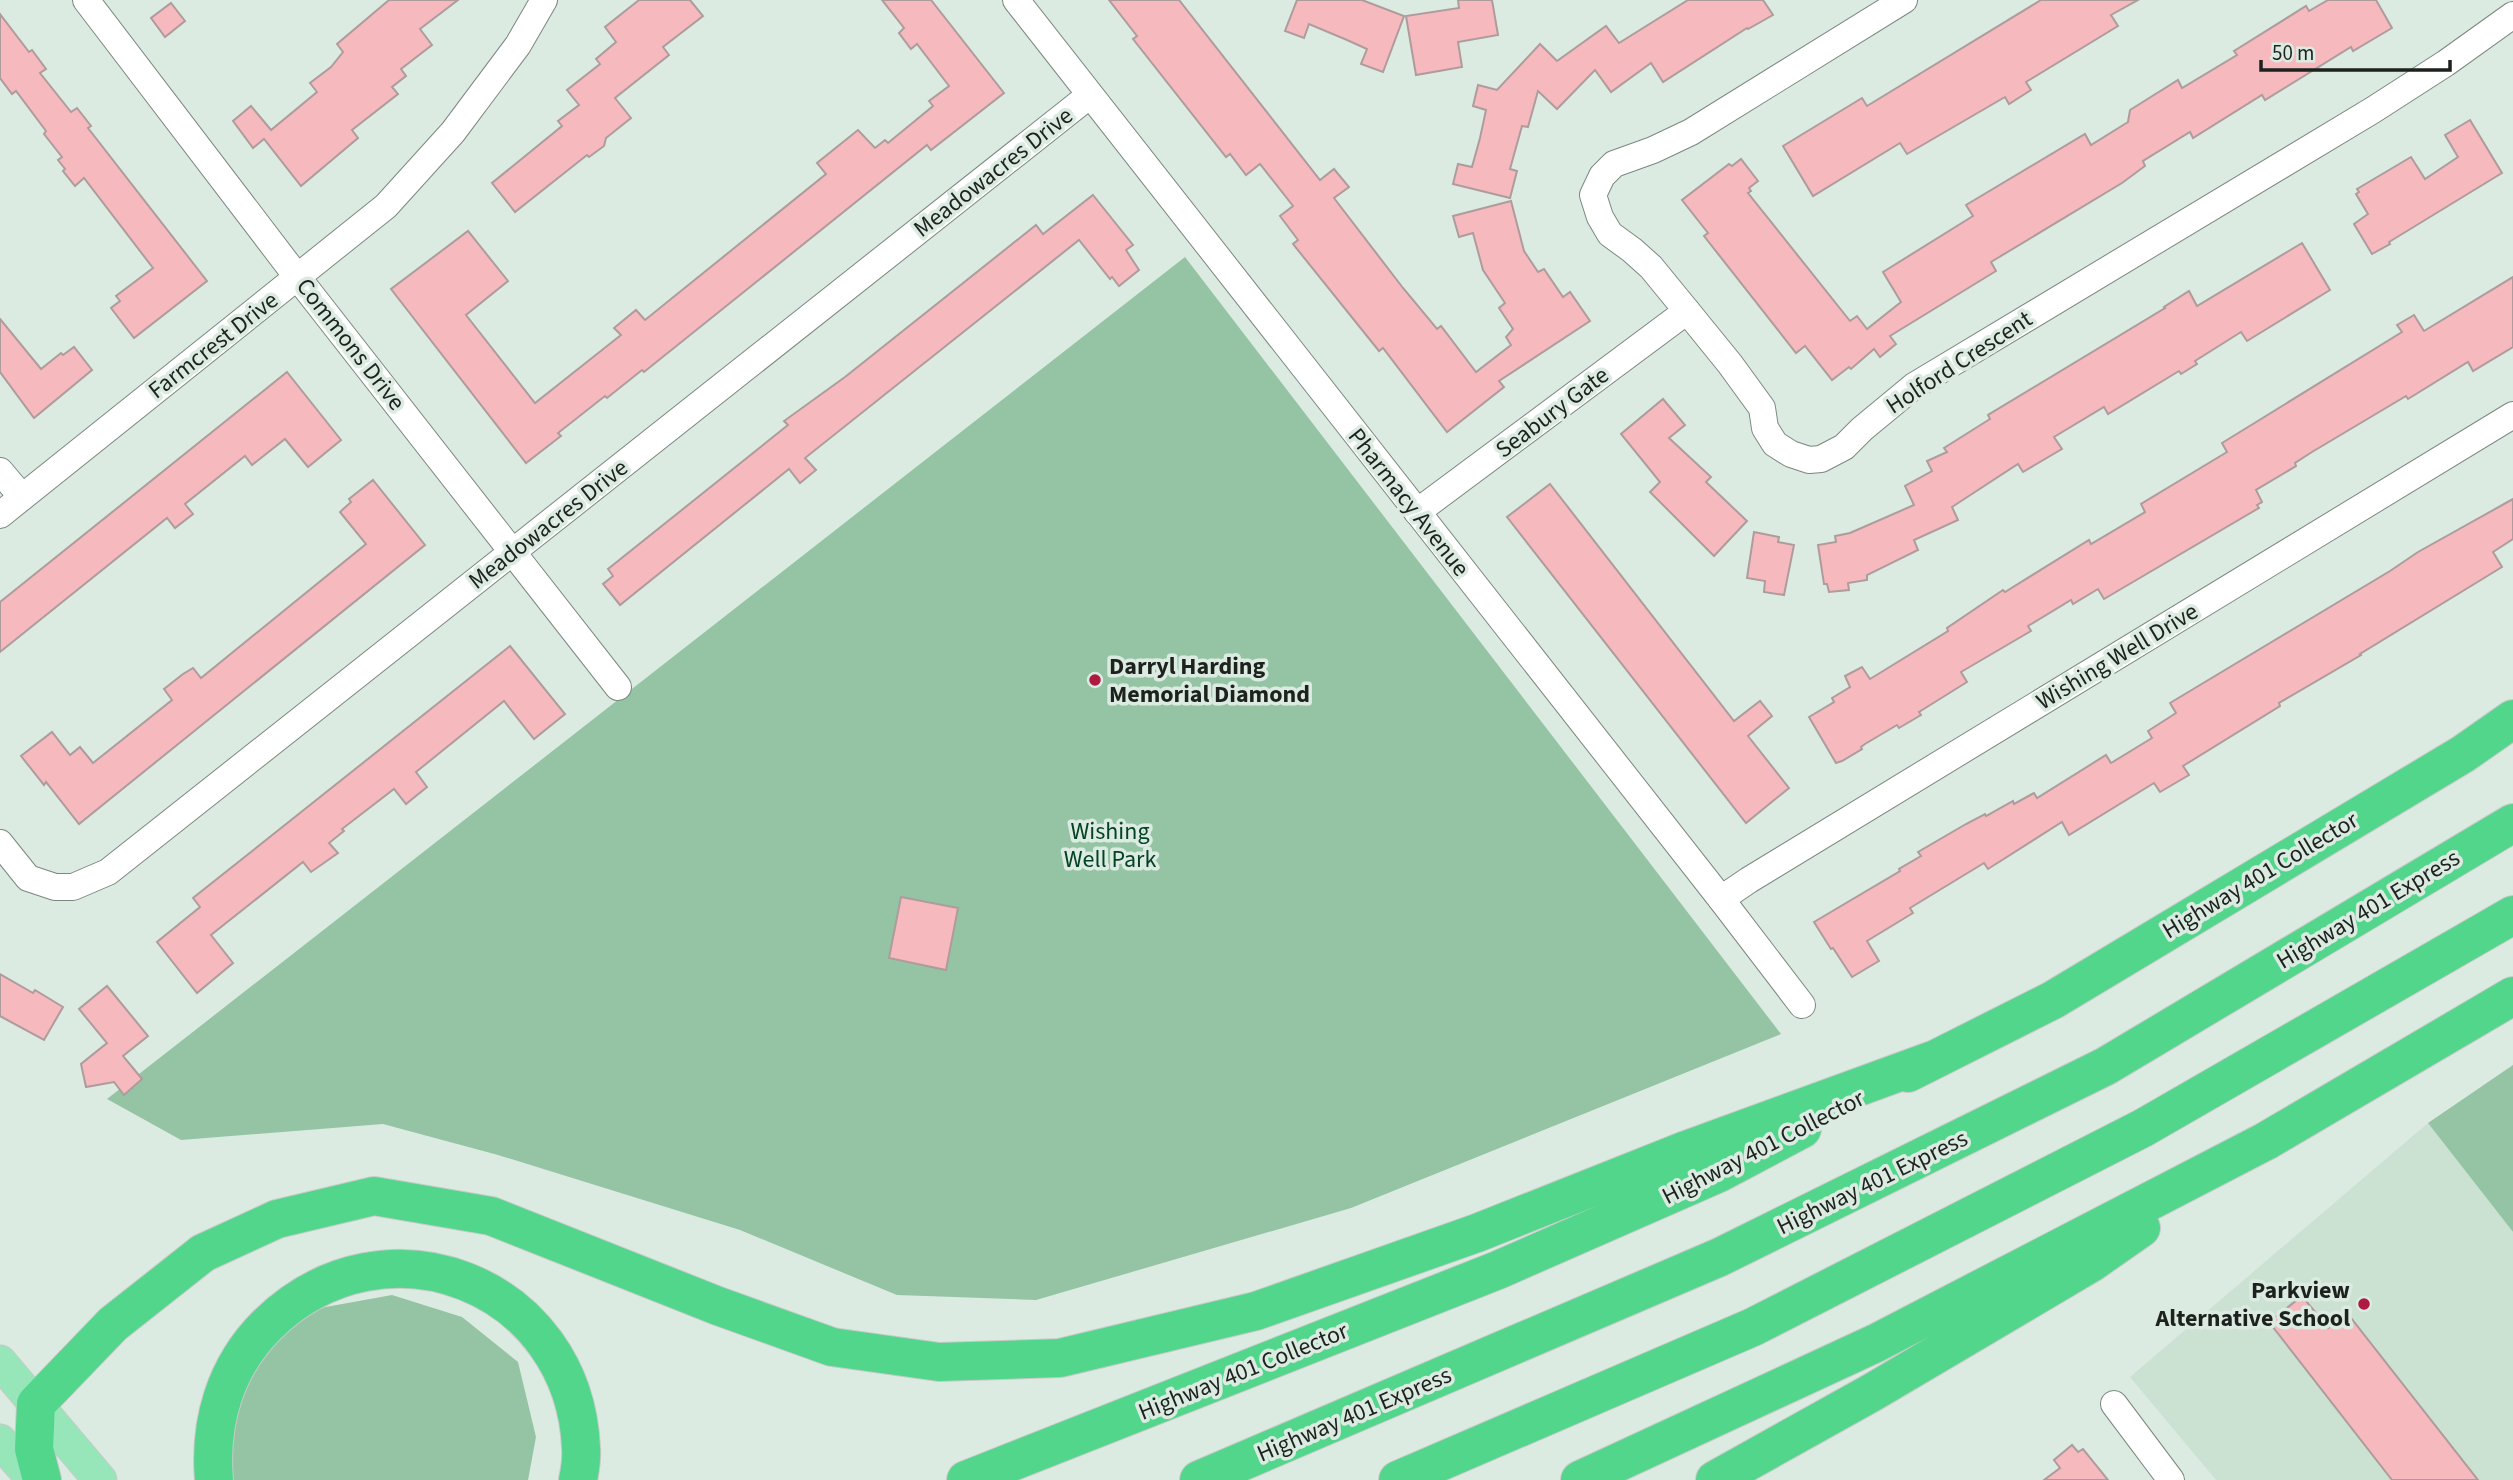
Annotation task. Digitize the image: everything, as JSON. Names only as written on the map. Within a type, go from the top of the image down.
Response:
[{"type":"highway","name":"Highway 401 Collector","points":[[966,1480],[1498,1270],[1718,1173],[1930,1061],[2053,1000],[2463,754],[2513,719]]},
{"type":"highway","name":"Highway 401 Express","points":[[1199,1480],[1720,1257],[2106,1066],[2513,822]]},
{"type":"highway","points":[[1398,1480],[1753,1327],[2143,1128],[2513,915]]},
{"type":"highway","points":[[1580,1480],[1876,1343],[2266,1141],[2513,996]]},
{"type":"highway","points":[[42,1480],[34,1449],[36,1404],[113,1324],[203,1253],[277,1219],[374,1196],[491,1216],[718,1306],[832,1347],[939,1362],[1060,1358],[1256,1311],[1477,1233],[1686,1150],[1930,1061]]},
{"type":"highway","points":[[1715,1480],[1871,1393],[2091,1263],[2266,1141]]},
{"type":"highway","points":[[214,1480],[214,1429],[222,1397],[236,1366],[254,1339],[299,1298],[323,1284],[351,1274],[402,1268],[446,1274],[470,1282],[512,1308],[543,1340],[556,1360],[577,1413],[582,1450],[578,1480]]},
{"type":"main road","points":[[0,1362],[100,1480]]},
{"type":"main road","points":[[0,1441],[34,1480]]},
{"type":"street","name":"Commons Drive","points":[[86,0],[298,278],[618,687]]},
{"type":"street","name":"Farmcrest Drive","points":[[0,515],[386,206],[453,131],[518,45],[544,0]]},
{"type":"street","name":"Pharmacy Avenue","points":[[1016,0],[1802,1005]]},
{"type":"street","name":"Holford Crescent","points":[[1904,0],[1691,132],[1614,164],[1602,176],[1593,195],[1600,217],[1610,234],[1651,267],[1730,364],[1762,408],[1765,428],[1775,444],[1791,454],[1809,460],[1821,459],[1844,447],[1914,386],[2373,110],[2467,49],[2513,15]]},
{"type":"street","name":"Meadowacres Drive","points":[[0,843],[28,878],[55,887],[74,887],[108,872],[1090,96]]},
{"type":"street","name":"Seabury Gate","points":[[1417,512],[1687,311]]},
{"type":"street","name":"Wishing Well Drive","points":[[1721,899],[2513,415]]},
{"type":"street","points":[[0,471],[22,497]]},
{"type":"street","points":[[2114,1404],[2171,1480]]},
{"type":"shaded area","name":"Parkview Alternative School","points":[[2428,1123],[2513,1232],[2513,1480],[2216,1480],[2130,1377]]},
{"type":"green space","name":"Wishing Well Park","points":[[1185,257],[1781,1034],[1351,1208],[1036,1300],[897,1295],[740,1230],[498,1155],[383,1124],[181,1140],[107,1099]]},
{"type":"green space","points":[[2513,1065],[2513,1232],[2428,1123]]},
{"type":"green space","points":[[392,1295],[462,1317],[518,1362],[536,1437],[528,1480],[230,1480],[224,1443],[243,1364],[298,1312]]},
{"type":"building","points":[[389,0],[458,0],[420,29],[432,45],[401,69],[406,76],[392,87],[398,94],[352,130],[358,138],[301,186],[264,139],[253,148],[233,121],[251,106],[271,130],[317,92],[310,83],[331,67],[343,52],[337,44]]},
{"type":"building","points":[[639,0],[690,0],[703,16],[663,47],[669,55],[615,98],[631,118],[606,138],[604,146],[589,157],[587,155],[515,212],[492,183],[562,126],[558,121],[579,105],[567,90],[600,64],[596,59],[616,42],[605,27]]},
{"type":"building","points":[[882,0],[931,0],[1004,93],[931,150],[927,145],[644,372],[642,370],[607,398],[605,396],[558,433],[561,436],[526,463],[391,289],[468,231],[508,281],[466,315],[535,403],[621,335],[614,328],[636,310],[645,320],[826,174],[817,163],[858,130],[875,148],[885,140],[888,143],[933,106],[929,101],[949,86],[917,44],[911,49],[899,33],[904,28]]},
{"type":"building","points":[[1109,0],[1179,0],[1320,180],[1334,169],[1349,187],[1334,198],[1403,288],[1437,329],[1441,326],[1476,372],[1511,345],[1506,337],[1513,329],[1499,308],[1505,303],[1483,270],[1473,233],[1459,237],[1453,216],[1511,201],[1524,251],[1538,272],[1544,269],[1563,297],[1570,292],[1590,321],[1499,381],[1504,387],[1447,432],[1383,348],[1379,351],[1293,244],[1298,240],[1280,216],[1293,206],[1260,164],[1246,175],[1230,154],[1226,157],[1133,39],[1137,36]]},
{"type":"building","points":[[1297,0],[1362,0],[1404,16],[1383,72],[1361,64],[1367,49],[1309,24],[1304,38],[1285,31]]},
{"type":"building","points":[[1458,0],[1492,0],[1498,35],[1458,42],[1462,67],[1416,75],[1406,16],[1459,8]]},
{"type":"building","points":[[1688,0],[1763,0],[1773,15],[1747,28],[1663,82],[1651,63],[1611,92],[1595,70],[1557,109],[1538,91],[1528,127],[1522,126],[1510,169],[1517,171],[1510,198],[1453,184],[1458,164],[1472,167],[1480,138],[1486,110],[1473,106],[1478,85],[1497,90],[1540,44],[1557,61],[1606,26],[1619,43]]},
{"type":"building","points":[[2041,0],[2138,0],[2111,15],[2118,26],[2026,82],[2031,90],[2009,104],[2005,97],[1907,154],[1900,143],[1813,196],[1783,146],[1862,98],[1867,106]]},
{"type":"building","points":[[2328,0],[2376,0],[2392,28],[2353,51],[2351,47],[2265,100],[2262,95],[2193,138],[2190,132],[2143,161],[2145,166],[2122,183],[1991,262],[1996,271],[1890,336],[1896,344],[1880,357],[1874,349],[1851,369],[1849,367],[1832,380],[1805,346],[1796,353],[1704,236],[1708,233],[1682,200],[1729,164],[1732,166],[1741,159],[1758,181],[1749,188],[1751,191],[1748,193],[1850,321],[1857,316],[1867,329],[1901,302],[1883,272],[1973,216],[1966,205],[2085,134],[2091,145],[2128,122],[2130,110],[2178,80],[2182,88],[2237,55],[2234,51],[2306,6],[2309,11]]},
{"type":"building","points":[[171,3],[185,21],[165,37],[151,18]]},
{"type":"building","points":[[0,14],[29,52],[32,50],[46,69],[40,73],[71,112],[77,108],[91,126],[88,128],[207,281],[134,338],[111,308],[120,301],[116,296],[153,268],[84,178],[75,186],[63,171],[65,169],[58,160],[62,157],[44,134],[46,131],[16,91],[12,94],[0,78]]},
{"type":"building","points":[[2470,120],[2502,173],[2372,254],[2354,224],[2368,214],[2356,194],[2359,192],[2357,189],[2411,157],[2425,179],[2458,157],[2445,135]]},
{"type":"building","points":[[1093,195],[1133,245],[1126,250],[1139,270],[1119,286],[1112,277],[1110,279],[1079,240],[805,458],[816,470],[800,483],[789,469],[620,605],[603,584],[613,576],[608,569],[788,425],[784,421],[845,377],[1036,225],[1043,234]]},
{"type":"building","points":[[2302,243],[2330,290],[2247,341],[2241,332],[2195,361],[2197,364],[2181,374],[2179,371],[2108,414],[2104,407],[2054,437],[2062,449],[2023,472],[2018,464],[1952,507],[1958,520],[1914,540],[1918,550],[1867,575],[1867,580],[1848,583],[1849,590],[1829,592],[1827,584],[1824,584],[1818,545],[1836,542],[1835,536],[1850,533],[1914,505],[1905,486],[1932,471],[1927,461],[1947,452],[1944,448],[1990,419],[1988,415],[2189,291],[2197,306]]},
{"type":"building","points":[[2513,277],[2513,347],[2473,371],[2468,362],[2312,452],[2295,463],[2296,466],[2256,490],[2262,502],[2257,505],[2259,508],[2104,599],[2098,589],[2073,604],[2071,600],[2028,626],[2031,631],[1961,672],[1967,682],[1919,712],[1921,715],[1899,728],[1897,725],[1836,763],[1809,717],[1834,702],[1832,698],[1850,687],[1845,676],[1862,667],[1870,679],[1948,631],[1947,628],[2003,590],[2005,592],[2089,540],[2091,544],[2145,512],[2141,504],[2227,452],[2222,443],[2402,332],[2397,325],[2414,315],[2424,331]]},
{"type":"building","points":[[0,319],[41,369],[61,353],[63,355],[74,347],[92,370],[34,418],[0,372]]},
{"type":"building","points":[[287,372],[341,440],[308,467],[285,439],[252,465],[245,456],[185,504],[193,514],[175,528],[167,518],[0,652],[0,602]]},
{"type":"building","points":[[1663,399],[1685,425],[1669,438],[1711,477],[1706,482],[1747,521],[1714,556],[1650,492],[1660,482],[1621,434]]},
{"type":"building","points":[[373,480],[425,545],[79,824],[46,782],[44,785],[21,756],[52,732],[70,755],[80,747],[93,763],[172,700],[164,689],[193,668],[201,678],[366,544],[340,512],[351,502],[349,499]]},
{"type":"building","points":[[1550,484],[1734,721],[1760,701],[1772,716],[1748,736],[1789,788],[1746,823],[1507,517]]},
{"type":"building","points":[[2513,499],[2513,539],[2493,552],[2502,567],[2279,703],[2280,706],[2183,766],[2189,775],[2160,792],[2154,783],[2069,835],[2062,822],[1988,869],[1984,863],[1910,908],[1913,913],[1867,941],[1879,961],[1852,977],[1833,948],[1831,949],[1814,922],[1900,871],[1899,869],[1921,856],[1918,852],[2013,801],[2014,804],[2034,793],[2037,798],[2106,755],[2111,763],[2152,738],[2148,731],[2176,713],[2170,703],[2418,552]]},
{"type":"building","points":[[1754,532],[1779,537],[1778,542],[1794,545],[1784,595],[1764,592],[1765,581],[1747,578]]},
{"type":"building","points":[[510,646],[565,714],[534,739],[504,701],[416,772],[427,787],[406,804],[394,789],[342,829],[344,831],[329,843],[338,853],[311,872],[303,862],[211,935],[233,963],[197,993],[157,942],[200,907],[193,898]]},
{"type":"building","points":[[901,897],[958,908],[946,970],[889,958]]},
{"type":"building","points":[[0,974],[63,1007],[44,1040],[0,1016]]},
{"type":"building","points":[[107,986],[148,1036],[123,1056],[142,1079],[124,1095],[114,1082],[86,1087],[81,1064],[107,1043],[79,1009]]},
{"type":"building","points":[[2302,1296],[2328,1328],[2347,1313],[2478,1480],[2392,1480],[2269,1322]]},
{"type":"building","points":[[2072,1445],[2078,1452],[2083,1449],[2108,1480],[2044,1480],[2060,1468],[2054,1460]]},
{"type":"place","name":"Darryl Harding Memorial Diamond","points":[[1095,680]]},
{"type":"place","name":"Parkview Alternative School","points":[[2364,1304]]}]
